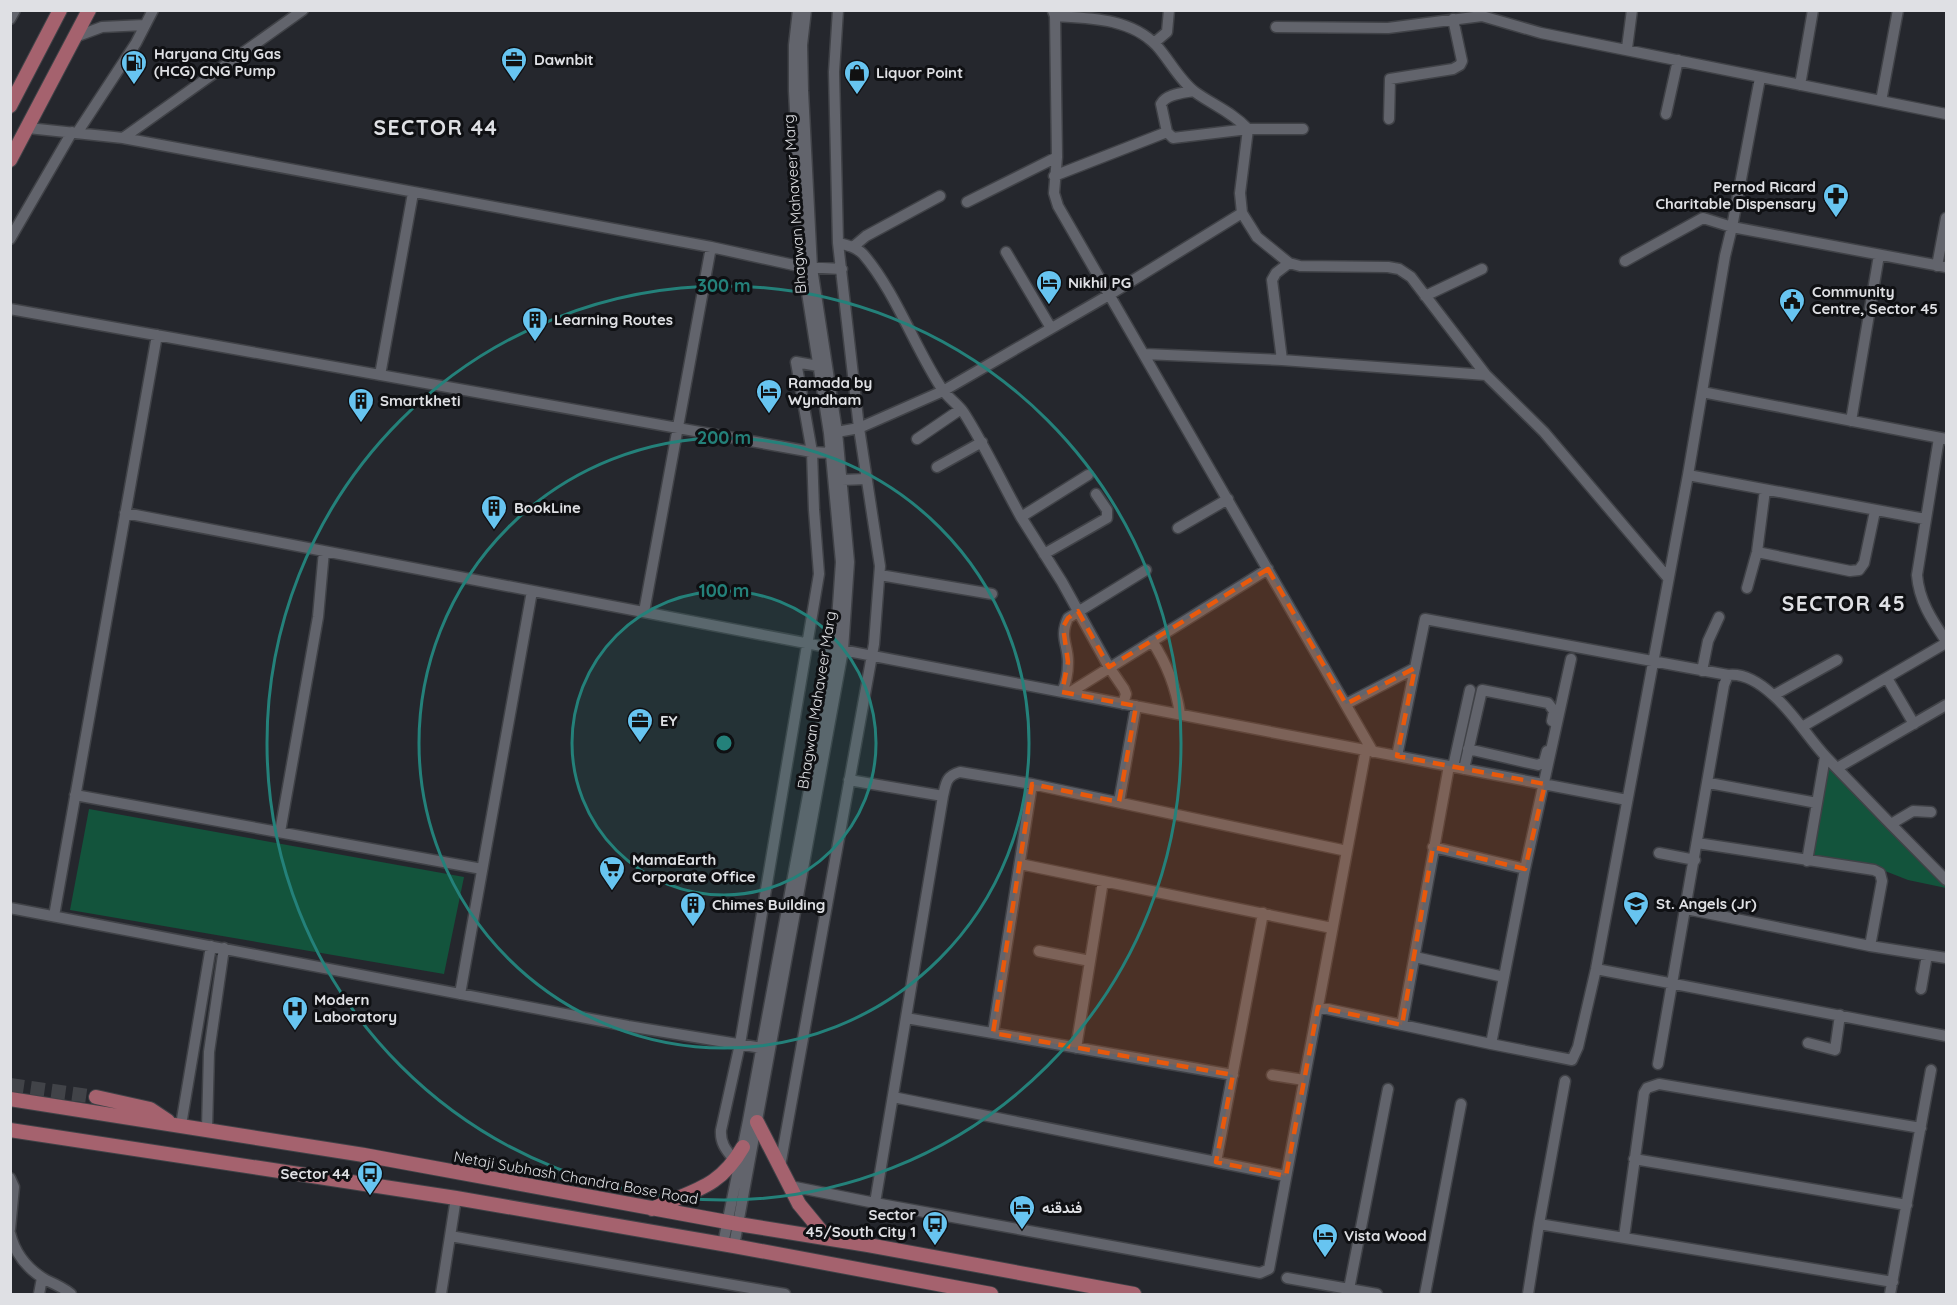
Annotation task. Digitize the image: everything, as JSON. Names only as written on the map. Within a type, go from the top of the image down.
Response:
[{"type":"main road","points":[[10,106],[60,10]]},
{"type":"main road","points":[[10,160],[88,10]]},
{"type":"main road","points":[[96,1097],[150,1109],[176,1124]]},
{"type":"main road","name":"Netaji Subhash Chandra Bose Road","points":[[10,1099],[364,1155],[618,1203],[827,1238],[1134,1294]]},
{"type":"main road","points":[[757,1122],[807,1216],[827,1238]]},
{"type":"main road","points":[[10,1130],[456,1198],[991,1294]]},
{"type":"main road","points":[[652,1209],[716,1181],[735,1161],[743,1147]]},
{"type":"main road","points":[[613,1225],[618,1203]]},
{"type":"street","points":[[10,19],[15,10]]},
{"type":"street","points":[[10,240],[75,133],[136,43],[153,10]]},
{"type":"street","points":[[123,138],[303,10]]},
{"type":"street","name":"Bhagwan Mahaveer Marg","points":[[733,1223],[743,1147],[839,650],[841,562],[831,453],[807,267],[794,91],[794,45],[798,10]]},
{"type":"street","name":"Bhagwan Mahaveer Marg","points":[[728,1245],[757,1122],[839,650],[849,562],[837,432],[807,267],[802,45],[806,10]]},
{"type":"street","points":[[780,1166],[872,656],[879,575],[859,428],[838,243],[834,72],[838,10]]},
{"type":"street","points":[[1154,43],[1167,32],[1169,10]]},
{"type":"street","points":[[1626,48],[1632,10]]},
{"type":"street","points":[[1800,85],[1813,10]]},
{"type":"street","points":[[1881,101],[1898,10]]},
{"type":"street","points":[[790,1186],[1260,1274],[1269,1269],[1332,928],[1369,750],[1346,704],[1058,206],[1054,193],[1057,157],[1054,14],[1115,22],[1137,32],[1154,43],[1193,91],[1240,120],[1248,129],[1240,193],[1242,213],[1257,237],[1289,263],[1300,266],[1388,267],[1399,269],[1411,277],[1486,375],[1544,432],[1668,578]]},
{"type":"street","points":[[1276,27],[1388,28],[1470,16],[1492,18],[1541,33],[1626,48],[1760,78],[1947,114]]},
{"type":"street","points":[[1389,119],[1390,79],[1453,69],[1460,65],[1462,61],[1453,19]]},
{"type":"street","points":[[75,37],[102,27],[145,25]]},
{"type":"street","points":[[1666,114],[1678,60]]},
{"type":"street","points":[[1318,1006],[1572,1060],[1578,1047],[1596,969],[1654,663],[1725,256],[1760,78]]},
{"type":"street","points":[[1193,91],[1167,97],[1161,104],[1167,132],[1173,138],[1248,129],[1303,129]]},
{"type":"street","points":[[28,128],[123,138],[711,247],[807,267],[842,269]]},
{"type":"street","points":[[1054,176],[1167,132]]},
{"type":"street","points":[[967,202],[1057,157]]},
{"type":"street","points":[[380,375],[413,193]]},
{"type":"street","points":[[853,247],[869,234],[940,196]]},
{"type":"street","points":[[837,432],[859,428],[943,391],[1109,295],[1242,213]]},
{"type":"street","points":[[1625,261],[1703,218],[1732,227],[1942,267],[1947,218]]},
{"type":"street","points":[[838,243],[853,247],[861,253],[889,294],[943,391],[961,409],[982,442],[1021,517],[1124,689],[1126,699],[1124,704]]},
{"type":"street","points":[[644,612],[711,247]]},
{"type":"street","points":[[1006,252],[1051,328]]},
{"type":"street","points":[[1851,421],[1879,255]]},
{"type":"street","points":[[1282,360],[1272,280],[1276,273],[1289,263]]},
{"type":"street","points":[[1425,296],[1482,269]]},
{"type":"street","points":[[10,309],[812,452],[831,453]]},
{"type":"street","points":[[54,916],[157,335]]},
{"type":"street","points":[[1144,354],[1282,360],[1486,375]]},
{"type":"street","points":[[735,1161],[720,1139],[740,1044],[819,574],[812,452],[796,362],[818,366]]},
{"type":"street","points":[[1702,392],[1943,438],[1925,519],[1917,575],[1918,588],[1932,619],[1947,642],[1802,727]]},
{"type":"street","points":[[917,439],[961,409]]},
{"type":"street","points":[[936,467],[982,442]]},
{"type":"street","points":[[1021,517],[1088,475]]},
{"type":"street","points":[[1688,475],[1925,519]]},
{"type":"street","points":[[842,480],[866,479]]},
{"type":"street","points":[[1748,588],[1757,552],[1765,490]]},
{"type":"street","points":[[1044,554],[1107,518],[1107,510],[1096,494]]},
{"type":"street","points":[[1178,528],[1228,499]]},
{"type":"street","points":[[1757,552],[1850,571],[1859,570],[1864,563],[1875,511]]},
{"type":"street","points":[[125,513],[1627,800]]},
{"type":"street","points":[[280,832],[318,617],[324,551]]},
{"type":"street","points":[[1066,692],[1268,569]]},
{"type":"street","points":[[1066,692],[1068,662],[1063,641],[1063,627],[1068,618],[1146,570]]},
{"type":"street","points":[[879,575],[992,594]]},
{"type":"street","points":[[460,994],[532,591]]},
{"type":"street","points":[[1702,671],[1708,641],[1719,617]]},
{"type":"street","points":[[1397,756],[1425,619],[1654,663],[1745,676],[1773,695],[1825,757],[1947,880]]},
{"type":"street","points":[[1152,641],[1163,658],[1176,692],[1179,714]]},
{"type":"street","points":[[1491,1044],[1525,869],[1571,658]]},
{"type":"street","points":[[1773,695],[1837,660]]},
{"type":"street","points":[[1346,704],[1415,668]]},
{"type":"street","points":[[1658,1064],[1709,783],[1724,685],[1728,675]]},
{"type":"street","points":[[1887,678],[1914,724]]},
{"type":"street","points":[[1402,1025],[1433,847],[1455,767],[1470,690]]},
{"type":"street","points":[[1455,767],[1468,748],[1482,690],[1548,703],[1553,708],[1545,759],[1542,764],[1538,765],[1468,748]]},
{"type":"street","points":[[1837,768],[1947,705]]},
{"type":"street","points":[[1119,802],[1136,706]]},
{"type":"street","points":[[1806,861],[1825,757]]},
{"type":"street","points":[[875,1203],[943,796],[947,779],[952,774],[960,772],[1032,784],[1347,851]]},
{"type":"street","points":[[849,780],[943,796]]},
{"type":"street","points":[[1709,783],[1817,803]]},
{"type":"street","points":[[993,1033],[1032,784]]},
{"type":"street","points":[[75,795],[482,869]]},
{"type":"street","points":[[1891,824],[1913,811],[1931,812]]},
{"type":"street","points":[[1697,843],[1874,870],[1880,873],[1882,880],[1870,946]]},
{"type":"street","points":[[1433,847],[1525,869]]},
{"type":"street","points":[[1659,853],[1695,860]]},
{"type":"street","points":[[1020,864],[1332,928]]},
{"type":"street","points":[[1076,1048],[1103,881]]},
{"type":"street","points":[[10,908],[628,1026],[762,1048]]},
{"type":"street","points":[[1686,909],[1870,946],[1947,958]]},
{"type":"street","points":[[1216,1162],[1263,914]]},
{"type":"street","points":[[176,1124],[211,946]]},
{"type":"street","points":[[207,1129],[209,1052],[224,948]]},
{"type":"street","points":[[1039,951],[1090,961]]},
{"type":"street","points":[[1921,989],[1927,955]]},
{"type":"street","points":[[1415,957],[1504,977]]},
{"type":"street","points":[[1596,969],[1947,1036]]},
{"type":"street","points":[[1808,1043],[1835,1050],[1840,1015]]},
{"type":"street","points":[[906,1018],[1233,1075]]},
{"type":"street","points":[[1890,1294],[1931,1070]]},
{"type":"street","points":[[1272,1075],[1304,1080]]},
{"type":"street","points":[[1528,1294],[1565,1081]]},
{"type":"street","points":[[1624,1237],[1644,1093],[1647,1088],[1659,1084],[1921,1128]]},
{"type":"street","points":[[1349,1289],[1388,1089]]},
{"type":"street","points":[[892,1097],[1286,1176]]},
{"type":"street","points":[[1425,1294],[1461,1104]]},
{"type":"street","points":[[1634,1158],[1907,1205]]},
{"type":"street","points":[[10,1178],[14,1187],[10,1231],[14,1248],[21,1260],[42,1278],[71,1294]]},
{"type":"street","points":[[441,1294],[456,1198]]},
{"type":"street","points":[[1539,1224],[1893,1282]]},
{"type":"street","points":[[450,1236],[785,1294]]},
{"type":"street","points":[[39,1294],[42,1278]]},
{"type":"street","points":[[1287,1278],[1377,1294]]},
{"type":"highlighted area","points":[[1268,569],[1346,704],[1415,668],[1397,756],[1545,784],[1525,869],[1433,847],[1402,1025],[1318,1007],[1286,1176],[1216,1162],[1233,1075],[993,1033],[1032,784],[1119,802],[1136,706],[1062,692],[1068,662],[1063,627],[1068,618],[1078,611],[1109,667]]},
{"type":"green space","points":[[1827,763],[1946,883],[1946,888],[1908,880],[1885,871],[1810,858]]},
{"type":"green space","points":[[89,809],[464,877],[444,974],[70,910]]},
{"type":"tunnel","points":[[10,1085],[96,1097]]},
{"type":"place","name":"Dawnbit","points":[[514,83]]},
{"type":"place","name":"Haryana City Gas (HCG) CNG Pump","points":[[134,86]]},
{"type":"place","name":"Liquor Point","points":[[857,96]]},
{"type":"place","name":"Pernod Ricard Charitable Dispensary","points":[[1836,219]]},
{"type":"place","name":"Nikhil PG","points":[[1049,306]]},
{"type":"place","name":"Community Centre, Sector 45","points":[[1792,324]]},
{"type":"place","name":"Learning Routes","points":[[535,343]]},
{"type":"place","name":"Ramada by Wyndham","points":[[769,415]]},
{"type":"place","name":"Smartkheti","points":[[361,424]]},
{"type":"place","name":"BookLine","points":[[494,531]]},
{"type":"place","name":"EY","points":[[640,744]]},
{"type":"place","name":"MamaEarth Corporate Office","points":[[612,892]]},
{"type":"place","name":"St. Angels (Jr)","points":[[1636,927]]},
{"type":"place","name":"Chimes Building","points":[[693,928]]},
{"type":"place","name":"Modern Laboratory","points":[[295,1032]]},
{"type":"place","name":"Sector 44","points":[[370,1197]]},
{"type":"place","name":"فندقنه","points":[[1022,1231]]},
{"type":"place","name":"Sector 45/South City 1","points":[[935,1247]]},
{"type":"place","name":"Vista Wood","points":[[1325,1259]]},
{"type":"district","name":"SECTOR 44","points":[[436,128]]},
{"type":"district","name":"SECTOR 45","points":[[1844,604]]}]
